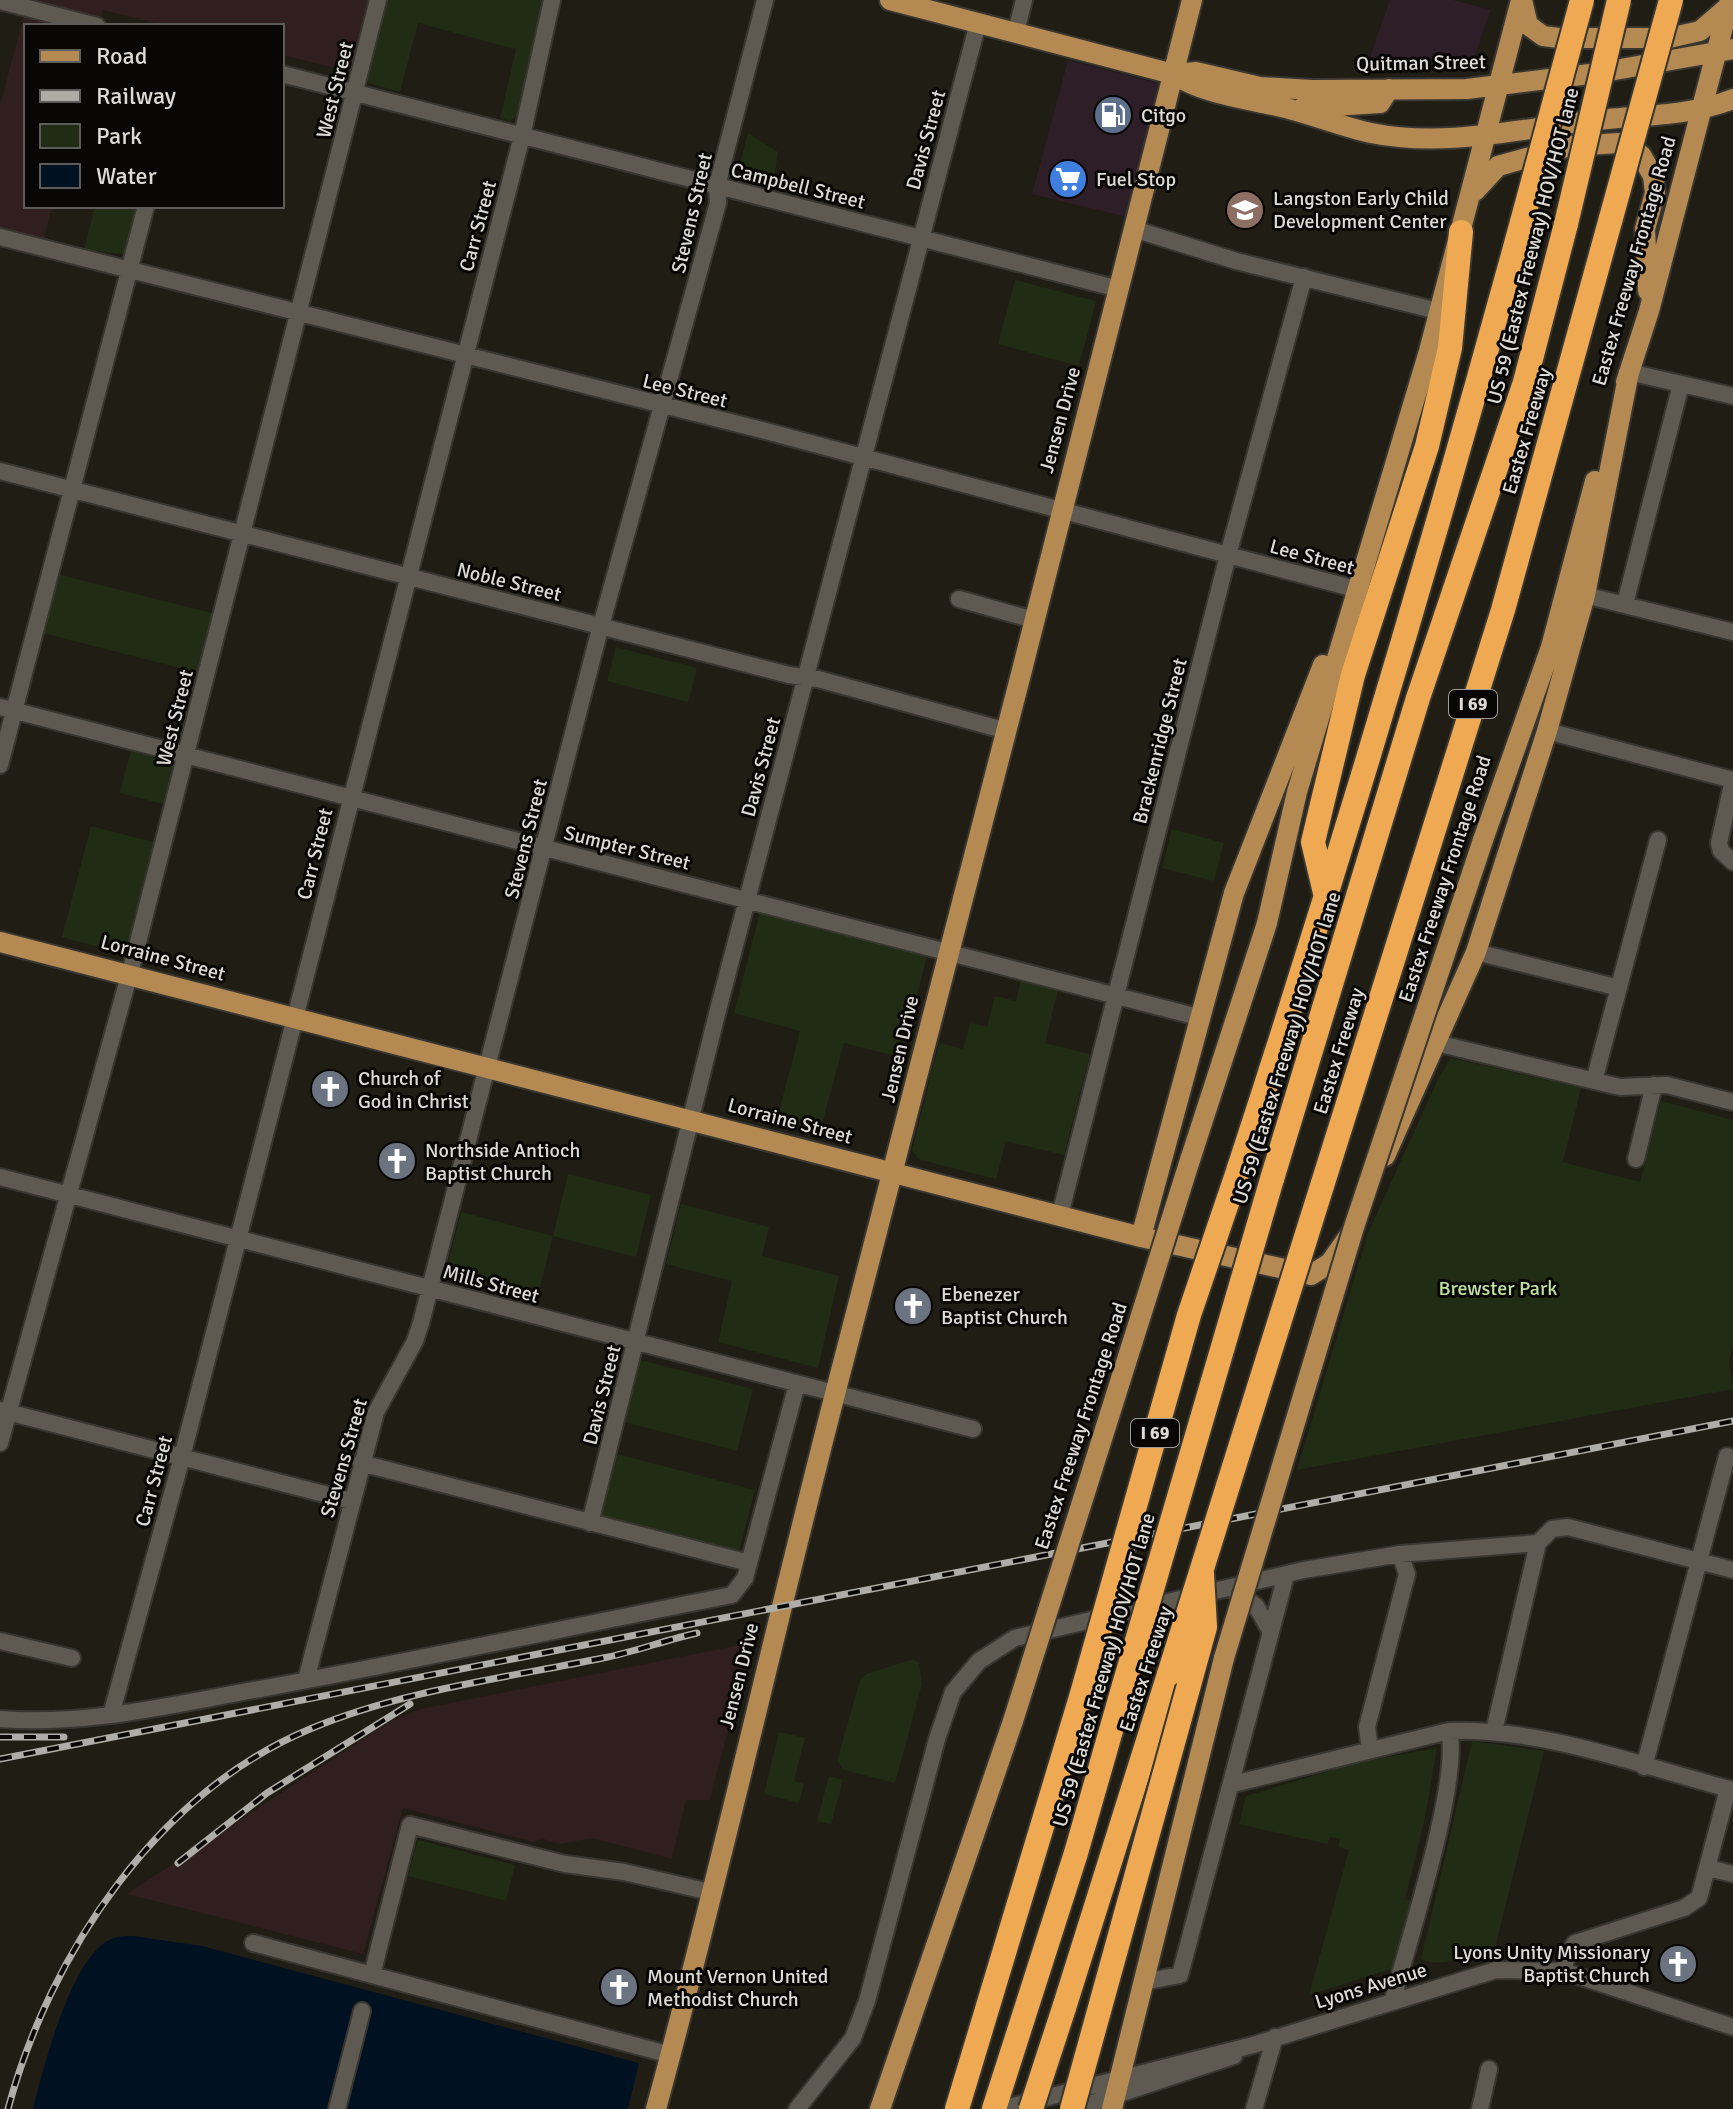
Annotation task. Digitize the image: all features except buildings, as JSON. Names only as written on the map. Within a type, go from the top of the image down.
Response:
[{"type":"highway","points":[[1567,60],[1572,0]]},
{"type":"highway","name":"I 69","points":[[957,2109],[1081,1697],[1189,1315],[1326,901],[1432,552],[1582,0]]},
{"type":"highway","name":"US 59 (Eastex Freeway) HOV/HOT lane","points":[[994,2109],[1076,1853],[1272,1179],[1418,698],[1525,382],[1619,0]]},
{"type":"highway","name":"Eastex Freeway","points":[[1031,2109],[1202,1574],[1503,610],[1671,0]]},
{"type":"highway","points":[[1326,901],[1313,842],[1353,675],[1427,446],[1450,348],[1461,232]]},
{"type":"highway","points":[[1073,2109],[1205,1627],[1202,1574]]},
{"type":"main road","name":"Quitman Street","points":[[890,0],[1173,74],[1193,86],[1294,109],[1372,133],[1487,137],[1605,119],[1701,112],[1733,99]]},
{"type":"main road","name":"Jensen Drive","points":[[656,2109],[835,1394],[894,1173],[947,951],[1137,230],[1192,0]]},
{"type":"main road","points":[[1521,0],[1528,25],[1543,36],[1559,38],[1669,38],[1700,31],[1729,3]]},
{"type":"main road","points":[[1141,1237],[1234,893],[1344,610],[1359,590],[1471,196],[1521,0]]},
{"type":"main road","name":"Eastex Freeway Frontage Road","points":[[1114,2103],[1224,1658],[1344,1257],[1551,647],[1597,475],[1649,311],[1701,112],[1725,51],[1729,3]]},
{"type":"main road","name":"Quitman Street","points":[[1173,74],[1196,72],[1260,87],[1467,89],[1725,51]]},
{"type":"main road","points":[[1294,109],[1380,103],[1388,96],[1389,89]]},
{"type":"main road","points":[[1471,196],[1498,166],[1570,146],[1619,143],[1641,155],[1653,176],[1655,193],[1645,229],[1649,311]]},
{"type":"main road","points":[[1436,1043],[1476,952],[1547,731],[1585,595],[1629,372]]},
{"type":"main road","name":"Eastex Freeway Frontage Road","points":[[880,2109],[1013,1721],[1267,923],[1297,792],[1359,590]]},
{"type":"main road","name":"Lorraine Street","points":[[0,942],[1141,1237],[1311,1275],[1319,1271],[1348,1239],[1436,1043]]},
{"type":"street","name":"West Street","points":[[0,1443],[4,1411],[67,1195],[187,755],[378,0]]},
{"type":"street","name":"Carr Street","points":[[111,1715],[182,1457],[522,136],[552,0]]},
{"type":"street","name":"Stevens Street","points":[[306,1680],[361,1463],[388,1385],[415,1341],[430,1288],[601,627],[718,203],[717,186],[765,0]]},
{"type":"street","points":[[1016,32],[1024,0]]},
{"type":"street","points":[[0,1],[89,24]]},
{"type":"street","name":"Davis Street","points":[[590,1523],[690,1120],[978,23]]},
{"type":"street","name":"Campbell Street","points":[[284,75],[1119,289]]},
{"type":"street","points":[[0,765],[7,708],[72,490],[145,208]]},
{"type":"street","points":[[1137,230],[1438,311]]},
{"type":"street","name":"Lee Street","points":[[0,237],[663,406],[1359,590]]},
{"type":"street","name":"Brackenridge Street","points":[[1060,1215],[1228,555],[1304,277]]},
{"type":"street","points":[[1629,372],[1733,396]]},
{"type":"street","points":[[1625,604],[1681,384]]},
{"type":"street","name":"Noble Street","points":[[0,471],[805,679],[818,679],[1007,731]]},
{"type":"street","points":[[1585,595],[1733,632]]},
{"type":"street","points":[[959,599],[1034,620]]},
{"type":"street","name":"Sumpter Street","points":[[7,708],[1198,1017]]},
{"type":"street","points":[[1547,731],[1733,780],[1720,831],[1727,856]]},
{"type":"street","points":[[1594,1081],[1658,840]]},
{"type":"street","points":[[1476,952],[1619,988]]},
{"type":"street","points":[[1436,1043],[1620,1087],[1654,1085],[1733,1102]]},
{"type":"street","points":[[1636,1159],[1654,1085]]},
{"type":"street","name":"Mills Street","points":[[0,1177],[973,1429]]},
{"type":"street","points":[[0,1719],[39,1721],[111,1715],[306,1680],[732,1595],[745,1578],[797,1384]]},
{"type":"street","points":[[4,1411],[351,1501]]},
{"type":"street","points":[[1644,1767],[1727,1456]]},
{"type":"street","points":[[361,1463],[749,1563]]},
{"type":"street","points":[[1494,1731],[1538,1543],[1552,1529],[1568,1527],[1733,1570]]},
{"type":"street","points":[[797,2109],[853,2038],[867,2001],[937,1739],[953,1692],[979,1661],[1015,1638],[1286,1575],[1400,1554],[1538,1543]]},
{"type":"street","points":[[1370,1749],[1367,1727],[1407,1574],[1400,1554]]},
{"type":"street","points":[[1143,1982],[1180,1975],[1286,1575]]},
{"type":"street","points":[[1230,1589],[1256,1606],[1271,1632]]},
{"type":"street","points":[[0,1641],[72,1658]]},
{"type":"street","points":[[1393,1999],[1443,1807],[1452,1758],[1449,1731]]},
{"type":"street","points":[[1233,1784],[1449,1731],[1494,1731],[1730,1790],[1708,1868],[1694,1903],[1575,1943],[1563,1971]]},
{"type":"street","points":[[372,1975],[410,1825],[565,1864],[624,1872],[710,1892]]},
{"type":"street","points":[[1708,1868],[1733,1874]]},
{"type":"street","points":[[253,1943],[671,2055]]},
{"type":"street","name":"Lyons Avenue","points":[[1001,2109],[1121,2076],[1253,2045],[1393,1999],[1496,1970],[1563,1971],[1733,2027]]},
{"type":"street","points":[[337,2109],[362,2011]]},
{"type":"street","points":[[1254,2109],[1275,2037]]},
{"type":"street","name":"Lyons Avenue","points":[[1073,2109],[1114,2103],[1225,2062],[1253,2045]]},
{"type":"street","points":[[1480,2109],[1489,2069]]},
{"type":"shaded area","points":[[28,0],[374,0],[354,73],[284,56],[284,24],[159,24],[103,10],[100,24],[24,24],[24,208],[52,208],[43,242],[0,230],[0,105]]},
{"type":"shaded area","points":[[1390,0],[1453,0],[1491,10],[1474,57],[1368,62]]},
{"type":"shaded area","points":[[1068,60],[1161,84],[1127,217],[1032,194]]},
{"type":"shaded area","points":[[750,1643],[710,1800],[686,1800],[672,1859],[592,1838],[560,1844],[543,1839],[533,1842],[403,1808],[363,1954],[127,1894],[391,1721],[421,1709]]},
{"type":"green space","points":[[385,0],[544,0],[516,117],[510,121],[500,118],[516,49],[418,23],[400,92],[369,83],[366,77]]},
{"type":"green space","points":[[748,133],[778,152],[773,185],[737,175]]},
{"type":"green space","points":[[94,208],[138,208],[125,254],[84,250]]},
{"type":"green space","points":[[1015,280],[1096,301],[1079,366],[998,344]]},
{"type":"green space","points":[[57,574],[215,614],[200,673],[42,633]]},
{"type":"green space","points":[[616,647],[697,668],[688,702],[607,681]]},
{"type":"green space","points":[[131,750],[173,764],[163,804],[120,793]]},
{"type":"green space","points":[[91,826],[154,842],[127,949],[122,953],[62,937]]},
{"type":"green space","points":[[1172,829],[1224,843],[1214,881],[1162,868]]},
{"type":"green space","points":[[760,912],[927,957],[900,1057],[844,1043],[819,1135],[776,1123],[800,1031],[734,1013]]},
{"type":"green space","points":[[1021,980],[1058,990],[1045,1043],[1090,1054],[1064,1155],[1006,1141],[996,1179],[918,1159],[912,1150],[939,1043],[963,1049],[970,1023],[987,1027],[995,996],[1016,1001]]},
{"type":"green space","name":"Brewster Park","points":[[1451,1058],[1581,1088],[1563,1162],[1640,1182],[1661,1101],[1733,1120],[1733,1344],[1729,1361],[1733,1389],[1297,1470],[1368,1233],[1438,1079]]},
{"type":"green space","points":[[568,1174],[651,1195],[636,1257],[553,1236]]},
{"type":"green space","points":[[681,1204],[769,1227],[762,1256],[839,1276],[818,1368],[718,1342],[732,1281],[666,1264]]},
{"type":"green space","points":[[461,1212],[553,1236],[537,1298],[445,1274]]},
{"type":"green space","points":[[636,1359],[753,1389],[737,1451],[620,1421]]},
{"type":"green space","points":[[613,1453],[755,1490],[739,1552],[601,1516],[598,1510]]},
{"type":"green space","points":[[913,1659],[919,1663],[922,1684],[895,1783],[844,1770],[837,1761],[860,1680],[866,1674]]},
{"type":"green space","points":[[779,1732],[805,1738],[794,1781],[804,1784],[799,1803],[764,1794]]},
{"type":"green space","points":[[1472,1741],[1544,1751],[1495,1948],[1458,1960],[1429,1962],[1421,1959]]},
{"type":"green space","points":[[1437,1748],[1425,1818],[1405,1899],[1411,1901],[1394,1968],[1309,1995],[1349,1850],[1338,1847],[1340,1839],[1330,1837],[1327,1844],[1239,1824],[1246,1796],[1355,1763]]},
{"type":"green space","points":[[829,1776],[843,1780],[831,1824],[817,1821]]},
{"type":"green space","points":[[418,1840],[515,1865],[506,1901],[408,1876]]},
{"type":"water","points":[[133,1936],[202,1946],[639,2063],[628,2109],[33,2109],[62,2014],[85,1965],[99,1947],[114,1938]]},
{"type":"railway","points":[[0,1759],[1733,1421]]},
{"type":"railway","points":[[8,2109],[51,1993],[82,1937],[117,1884],[158,1836],[204,1793],[255,1757],[310,1729],[381,1704],[455,1686],[615,1655],[697,1633]]},
{"type":"railway","points":[[178,1863],[267,1793],[410,1704]]},
{"type":"railway","points":[[0,1737],[64,1737]]},
{"type":"place","name":"Citgo","points":[[1113,115]]},
{"type":"place","name":"Fuel Stop","points":[[1068,179]]},
{"type":"place","name":"Langston Early Child Development Center","points":[[1245,210]]},
{"type":"place","name":"Church of God in Christ","points":[[330,1089]]},
{"type":"place","name":"Northside Antioch Baptist Church","points":[[397,1161]]},
{"type":"place","name":"Ebenezer Baptist Church","points":[[913,1306]]},
{"type":"place","name":"Lyons Unity Missionary Baptist Church","points":[[1678,1964]]},
{"type":"place","name":"Mount Vernon United Methodist Church","points":[[619,1987]]}]
